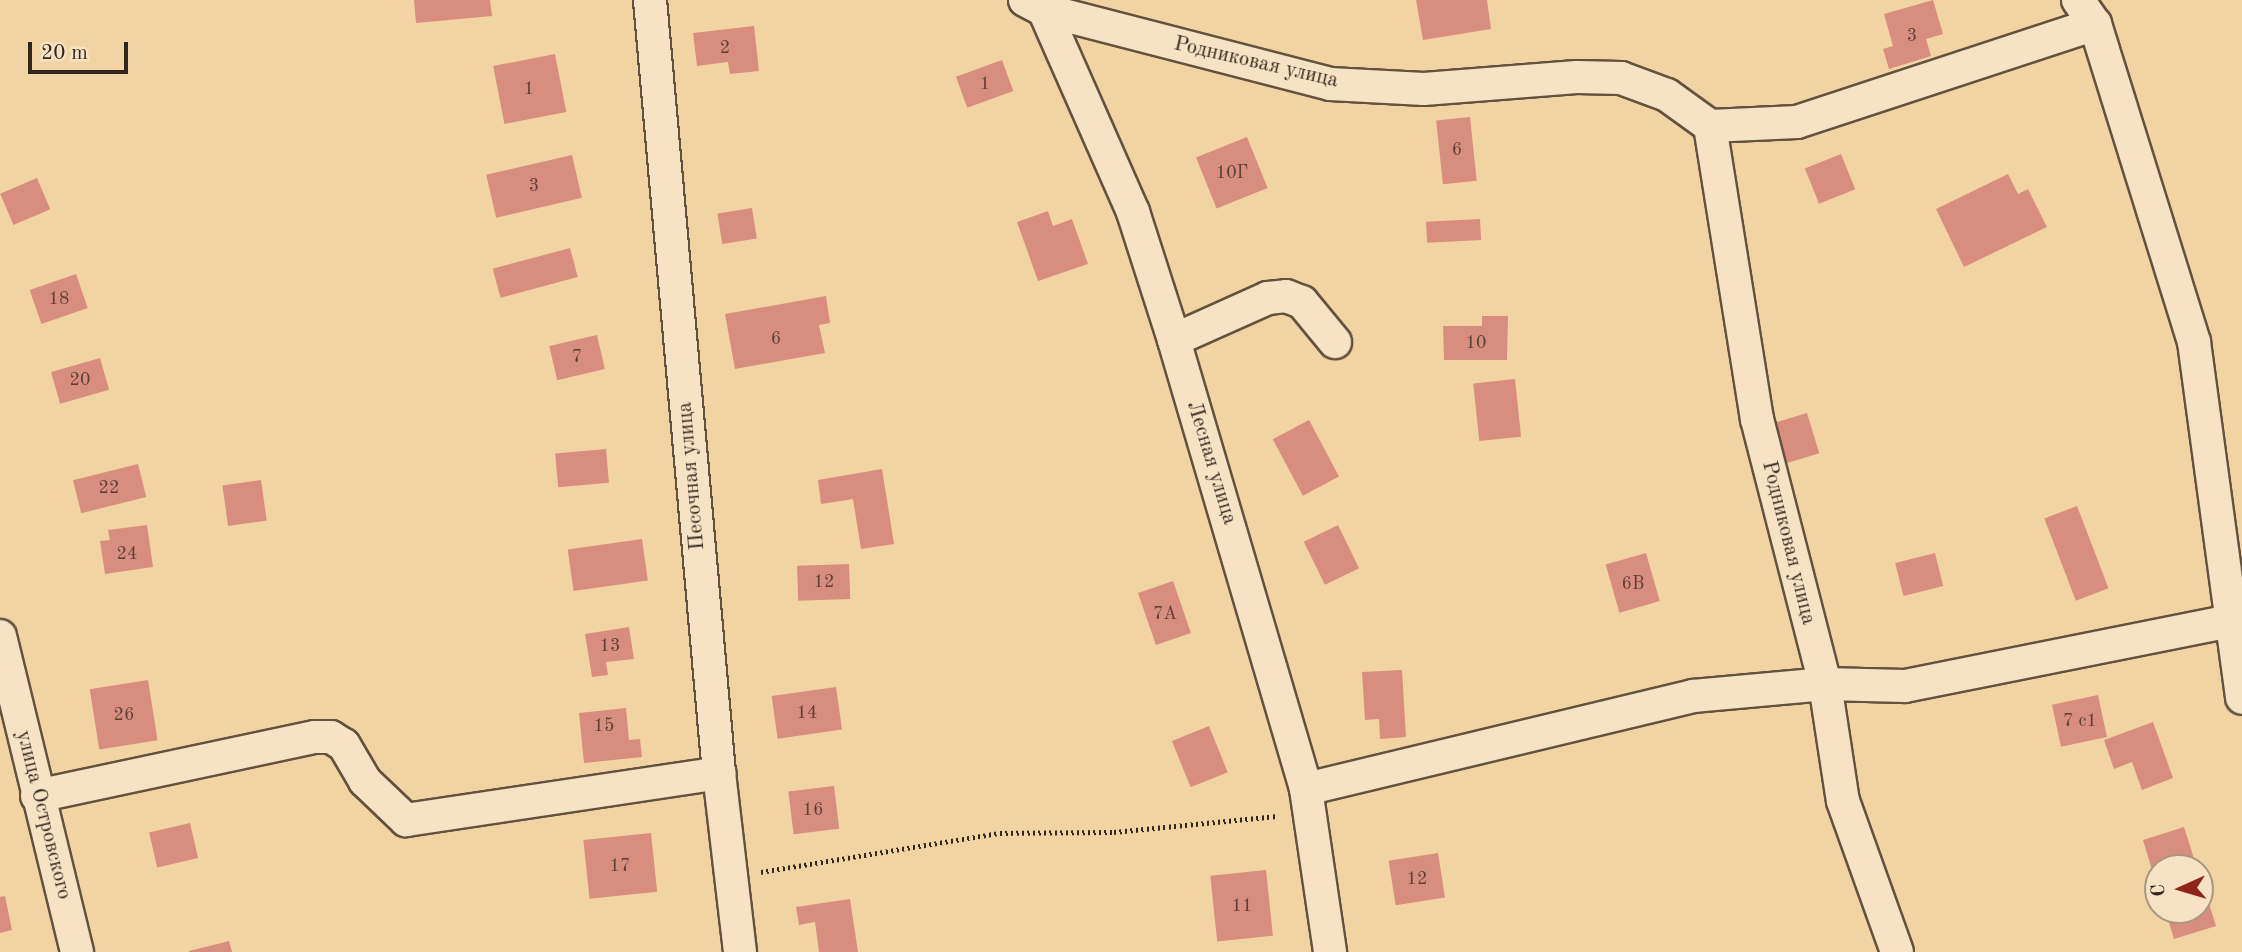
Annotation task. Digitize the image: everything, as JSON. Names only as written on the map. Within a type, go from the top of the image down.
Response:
[{"type":"street","name":"Песочная улица","points":[[650,0],[719,773],[740,952]]},
{"type":"street","name":"Родниковая улица","points":[[1035,5],[1330,84],[1424,89],[1577,77],[1621,78],[1667,95],[1710,126],[1757,419],[1825,684],[1843,801],[1898,952]]},
{"type":"street","name":"Лесная улица","points":[[1035,5],[1133,212],[1174,340],[1308,801],[1330,952]]},
{"type":"street","points":[[1710,126],[1797,122],[2087,12],[2194,342],[2229,621],[2242,698]]},
{"type":"street","points":[[1174,340],[1268,298],[1286,296],[1302,302],[1335,342]]},
{"type":"street","points":[[1308,801],[1693,696],[1825,684],[1905,687],[2229,621]]},
{"type":"street","name":"улица Островского","points":[[0,636],[77,952]]},
{"type":"street","points":[[37,796],[323,737],[344,745],[365,781],[406,820],[719,773]]},
{"type":"path","points":[[731,877],[1000,833],[1114,832],[1308,801]]},
{"type":"building","points":[[414,0],[490,0],[492,16],[416,23]]},
{"type":"building","points":[[1416,0],[1487,0],[1491,29],[1423,40]]},
{"type":"building","points":[[1933,0],[1943,34],[1926,39],[1931,56],[1889,69],[1883,49],[1893,46],[1884,14]]},
{"type":"building","points":[[754,26],[759,71],[730,74],[728,62],[697,66],[693,33]]},
{"type":"building","points":[[555,54],[566,112],[504,124],[493,66]]},
{"type":"building","points":[[1002,60],[1013,91],[967,108],[956,77]]},
{"type":"building","points":[[1470,117],[1477,181],[1443,184],[1436,121]]},
{"type":"building","points":[[1247,137],[1268,188],[1217,209],[1196,158]]},
{"type":"building","points":[[1841,154],[1855,189],[1819,204],[1805,169]]},
{"type":"building","points":[[572,155],[582,198],[496,218],[486,175]]},
{"type":"building","points":[[2008,174],[2018,194],[2028,189],[2047,227],[1964,267],[1936,209]]},
{"type":"building","points":[[37,178],[50,209],[13,225],[0,194]]},
{"type":"building","points":[[752,208],[757,239],[722,244],[717,213]]},
{"type":"building","points":[[1048,211],[1053,226],[1072,219],[1088,264],[1038,281],[1017,222]]},
{"type":"building","points":[[1480,219],[1481,240],[1427,243],[1426,222]]},
{"type":"building","points":[[570,248],[578,277],[500,298],[493,269]]},
{"type":"building","points":[[76,274],[88,308],[41,324],[30,290]]},
{"type":"building","points":[[826,296],[830,323],[819,325],[825,353],[735,369],[725,314]]},
{"type":"building","points":[[1482,316],[1508,316],[1507,360],[1444,360],[1443,326],[1482,326]]},
{"type":"building","points":[[597,335],[605,369],[557,380],[549,346]]},
{"type":"building","points":[[100,358],[109,390],[60,404],[51,372]]},
{"type":"building","points":[[1515,379],[1521,437],[1479,441],[1473,383]]},
{"type":"building","points":[[1807,413],[1819,453],[1771,468],[1759,428]]},
{"type":"building","points":[[1309,420],[1339,477],[1303,496],[1273,439]]},
{"type":"building","points":[[606,449],[609,483],[558,487],[555,453]]},
{"type":"building","points":[[138,464],[146,497],[81,513],[73,480]]},
{"type":"building","points":[[882,469],[894,544],[861,549],[853,499],[821,504],[818,480]]},
{"type":"building","points":[[261,480],[267,521],[228,526],[222,485]]},
{"type":"building","points":[[2077,506],[2109,588],[2076,601],[2044,519]]},
{"type":"building","points":[[147,525],[153,567],[105,574],[100,541],[110,540],[108,530]]},
{"type":"building","points":[[1338,525],[1359,568],[1325,585],[1304,542]]},
{"type":"building","points":[[642,539],[648,581],[574,591],[568,549]]},
{"type":"building","points":[[1646,553],[1660,601],[1619,613],[1606,565]]},
{"type":"building","points":[[1935,553],[1943,586],[1903,596],[1895,563]]},
{"type":"building","points":[[849,564],[850,599],[798,601],[797,566]]},
{"type":"building","points":[[1173,581],[1191,633],[1156,645],[1138,593]]},
{"type":"building","points":[[629,627],[634,659],[606,662],[608,675],[592,677],[585,634]]},
{"type":"building","points":[[1402,670],[1406,737],[1380,739],[1379,719],[1365,720],[1362,672]]},
{"type":"building","points":[[148,680],[158,740],[99,749],[90,689]]},
{"type":"building","points":[[836,687],[842,730],[778,739],[772,696]]},
{"type":"building","points":[[2098,695],[2107,737],[2061,747],[2052,705]]},
{"type":"building","points":[[626,708],[629,740],[640,739],[642,757],[584,763],[579,713]]},
{"type":"building","points":[[2153,722],[2173,778],[2142,790],[2132,762],[2114,769],[2104,740]]},
{"type":"building","points":[[1209,726],[1228,772],[1191,787],[1172,741]]},
{"type":"building","points":[[834,786],[839,829],[794,834],[788,792]]},
{"type":"building","points":[[190,823],[198,858],[157,868],[149,832]]},
{"type":"building","points":[[2184,827],[2193,854],[2147,854],[2143,840]]},
{"type":"building","points":[[651,833],[657,892],[590,899],[583,840]]},
{"type":"building","points":[[1438,853],[1445,897],[1396,905],[1389,861]]},
{"type":"building","points":[[1266,870],[1273,936],[1217,941],[1210,876]]},
{"type":"building","points":[[5,896],[12,930],[0,933],[0,897]]},
{"type":"building","points":[[850,899],[858,952],[819,952],[815,922],[799,925],[796,907]]},
{"type":"building","points":[[2214,920],[2216,926],[2174,939],[2169,924],[2214,924]]},
{"type":"building","points":[[229,941],[232,952],[189,952],[189,951]]}]
